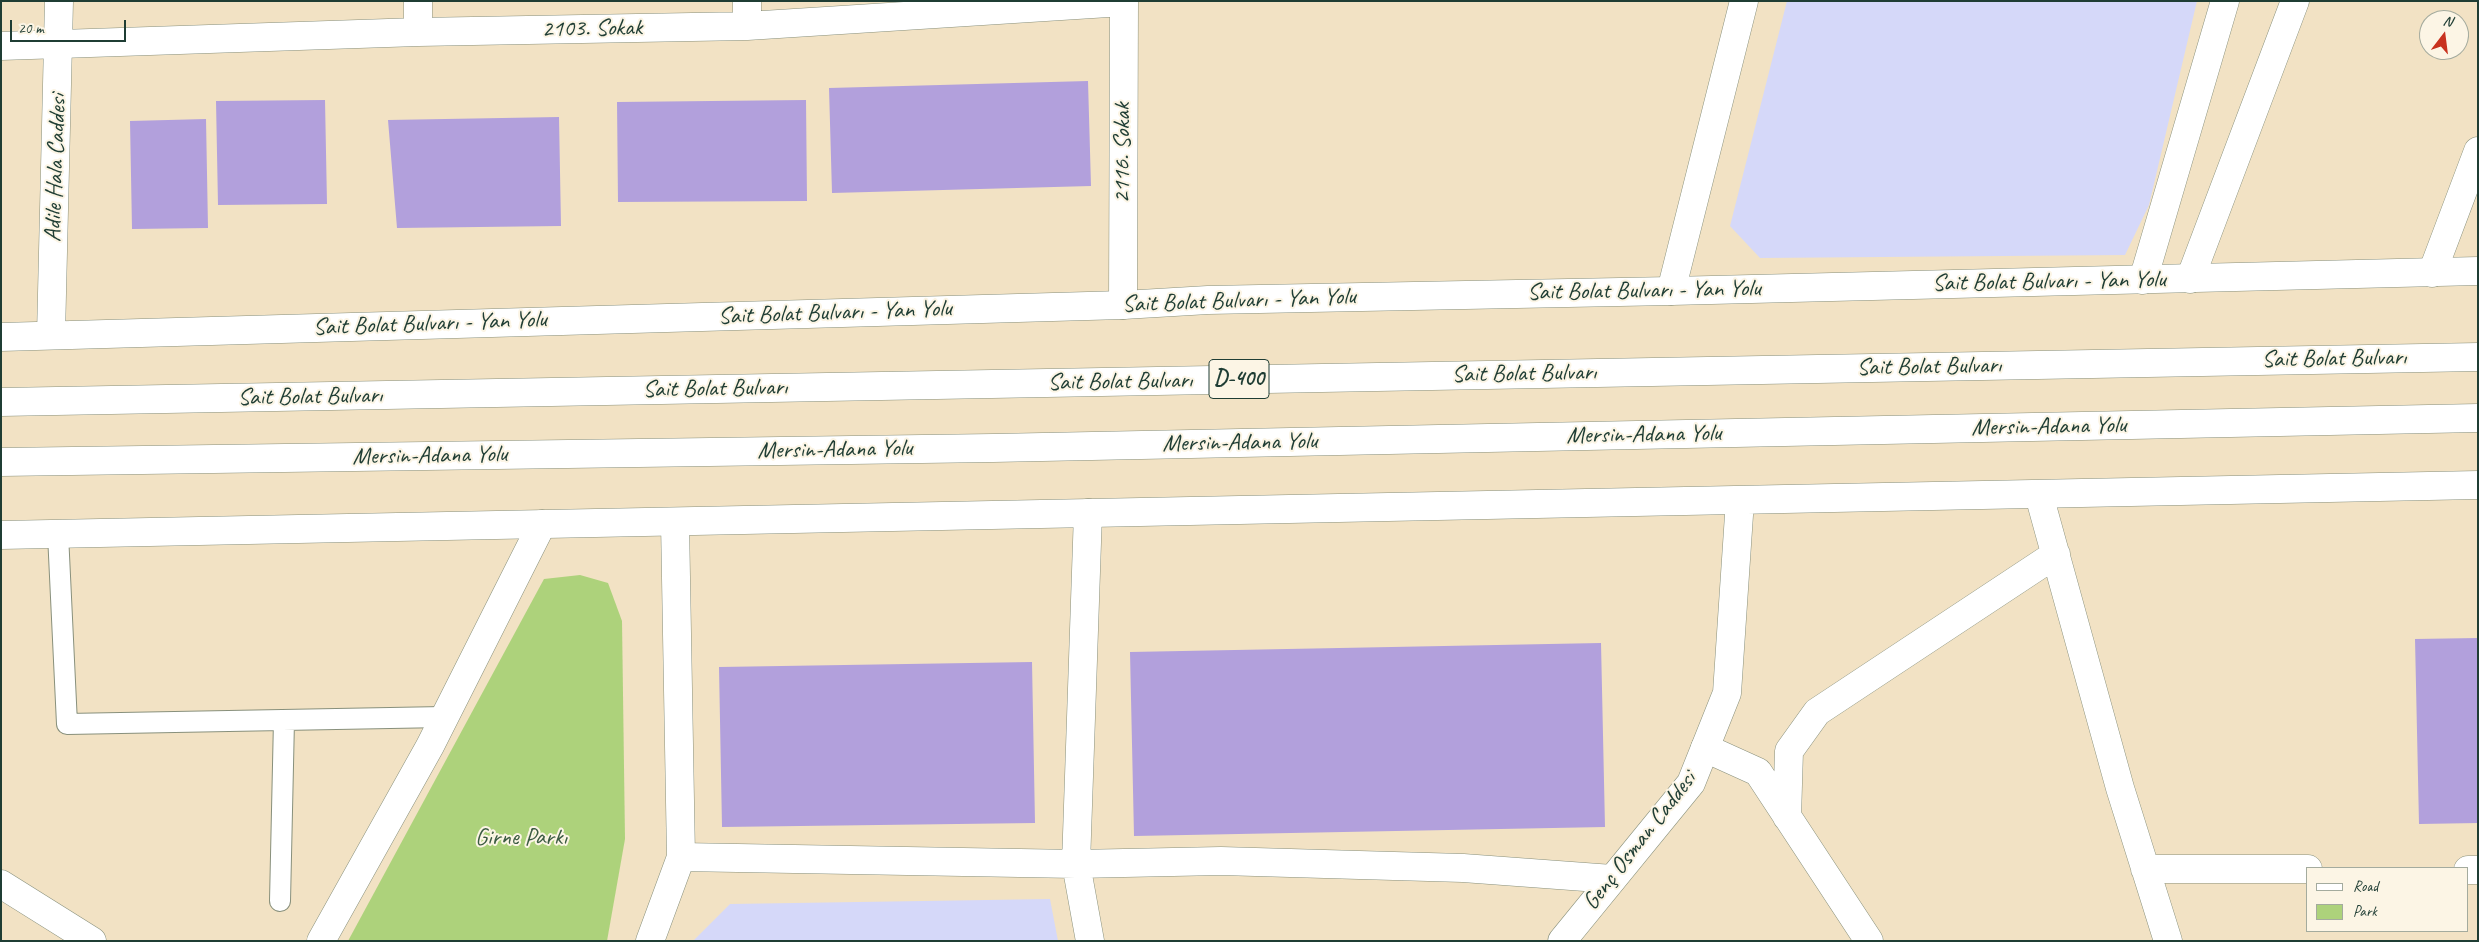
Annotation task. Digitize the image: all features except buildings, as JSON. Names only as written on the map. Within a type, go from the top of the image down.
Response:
[{"type":"main road","name":"Adile Hala Caddesi","points":[[51,335],[59,1]]},
{"type":"main road","points":[[418,1],[418,32]]},
{"type":"main road","points":[[1671,291],[1744,1]]},
{"type":"main road","points":[[2143,280],[2225,1]]},
{"type":"main road","points":[[2190,279],[2295,1]]},
{"type":"main road","name":"2103. Sokak","points":[[1,46],[418,32],[747,13],[1124,2]]},
{"type":"main road","name":"2116. Sokak","points":[[1123,305],[1124,2]]},
{"type":"main road","points":[[2432,273],[2478,151]]},
{"type":"main road","name":"Sait Bolat Bulvarı - Yan Yolu","points":[[1,337],[1123,305],[1208,300],[1671,291],[2478,271]]},
{"type":"main road","name":"Sait Bolat Bulvarı","points":[[1,402],[2478,357]]},
{"type":"main road","name":"Mersin-Adana Yolu","points":[[1,462],[993,448],[2478,418]]},
{"type":"main road","points":[[1,535],[2478,486]]},
{"type":"main road","points":[[2039,494],[2120,788],[2168,941]]},
{"type":"main road","name":"Genç Osman Caddesi","points":[[1562,941],[1691,783],[1727,693],[1740,500]]},
{"type":"main road","points":[[1088,513],[1076,864],[1090,941]]},
{"type":"main road","points":[[650,941],[682,857],[675,522]]},
{"type":"main road","points":[[321,941],[444,717],[542,524]]},
{"type":"main road","points":[[1787,817],[1789,751],[1817,712],[2056,554]]},
{"type":"main road","points":[[1705,748],[1758,772],[1869,941]]},
{"type":"main road","points":[[682,857],[1076,864],[1221,861],[1463,868],[1612,880]]},
{"type":"main road","points":[[2145,869],[2306,869]]},
{"type":"main road","points":[[1,884],[92,941]]},
{"type":"lane","points":[[58,534],[67,724],[444,717]]},
{"type":"lane","points":[[280,901],[284,720]]},
{"type":"shaded area","points":[[1787,1],[2197,1],[2149,205],[2125,255],[1760,258],[1730,226]]},
{"type":"shaded area","points":[[1050,899],[1058,941],[693,941],[730,904]]},
{"type":"green space","name":"Girne Parkı","points":[[580,575],[608,583],[622,621],[625,839],[607,941],[348,941],[544,579]]}]
